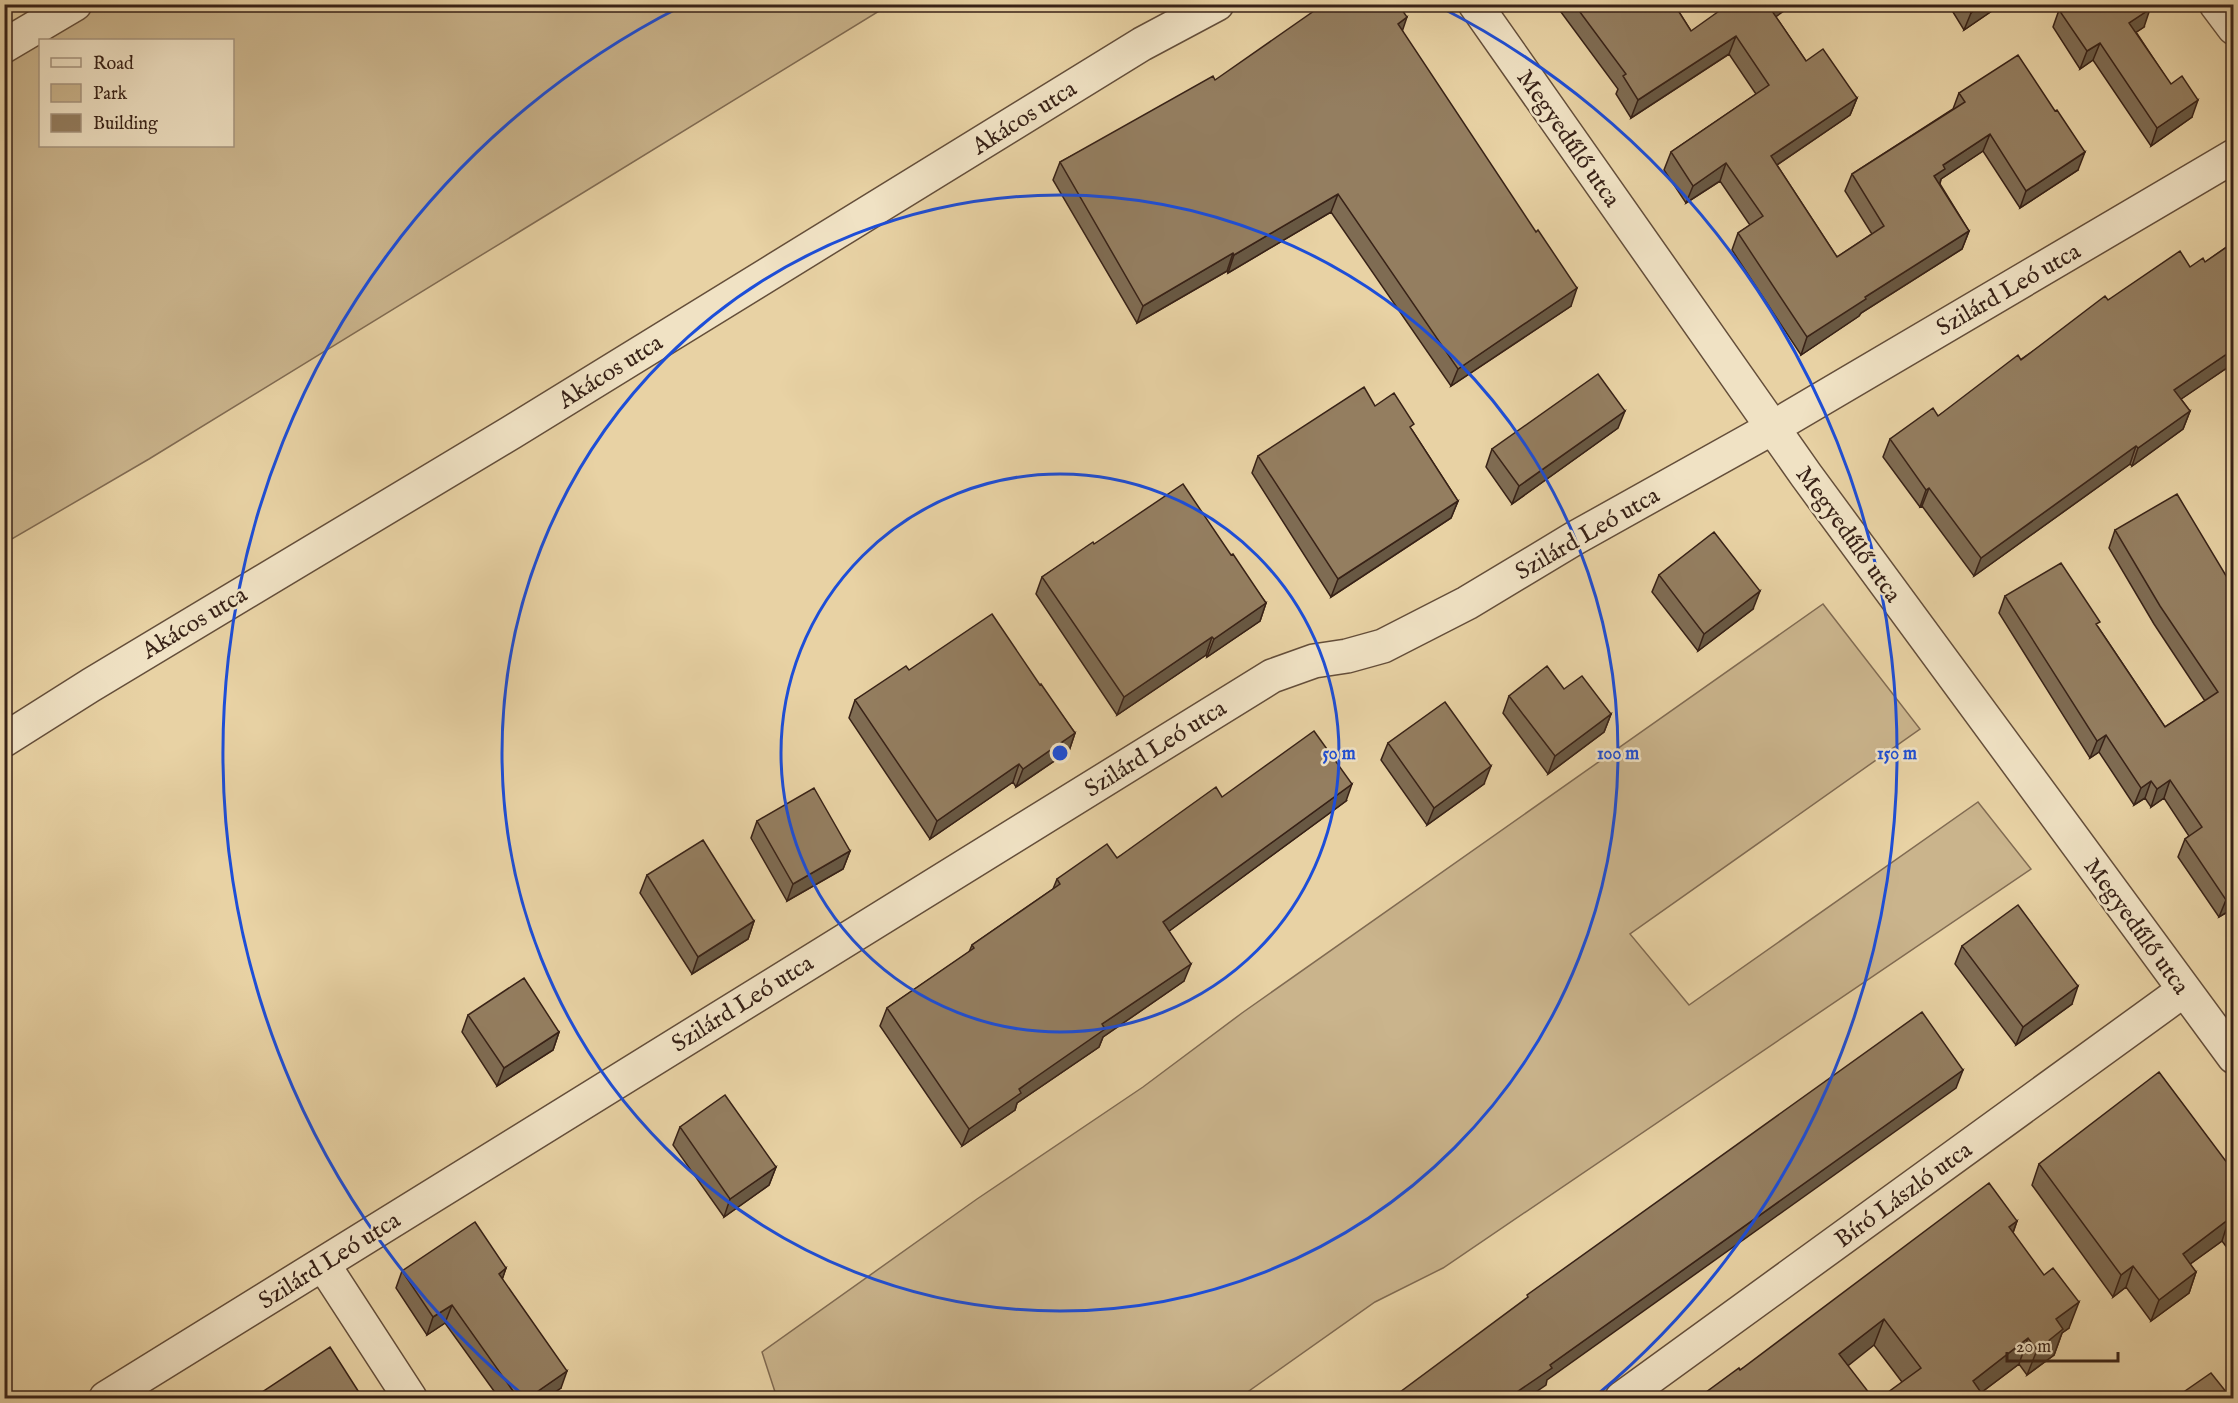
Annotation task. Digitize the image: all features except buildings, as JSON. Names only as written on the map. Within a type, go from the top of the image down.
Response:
[{"type":"street","points":[[4,46],[75,4]]},
{"type":"street","name":"Akácos utca","points":[[4,740],[91,685],[512,432],[1132,50],[1217,4]]},
{"type":"street","name":"Megyedűlő utca","points":[[1475,4],[1772,428],[2234,1057]]},
{"type":"street","points":[[2216,4],[2234,28]]},
{"type":"street","name":"Szilárd Leó utca","points":[[106,1398],[1272,676],[1314,661],[1347,656],[1383,646],[1467,603],[1575,538],[1772,428],[2234,156]]},
{"type":"street","name":"Bíró László utca","points":[[1622,1398],[2184,990]]},
{"type":"street","points":[[323,1264],[410,1398]]},
{"type":"green space","points":[[48,4],[889,5],[149,459],[5,543],[4,31]]},
{"type":"green space","points":[[1823,604],[1920,729],[1630,934],[1689,1005],[1978,802],[2031,869],[1443,1268],[1375,1302],[1239,1398],[777,1398],[762,1352],[977,1199],[1143,1087],[1242,1013]]}]
